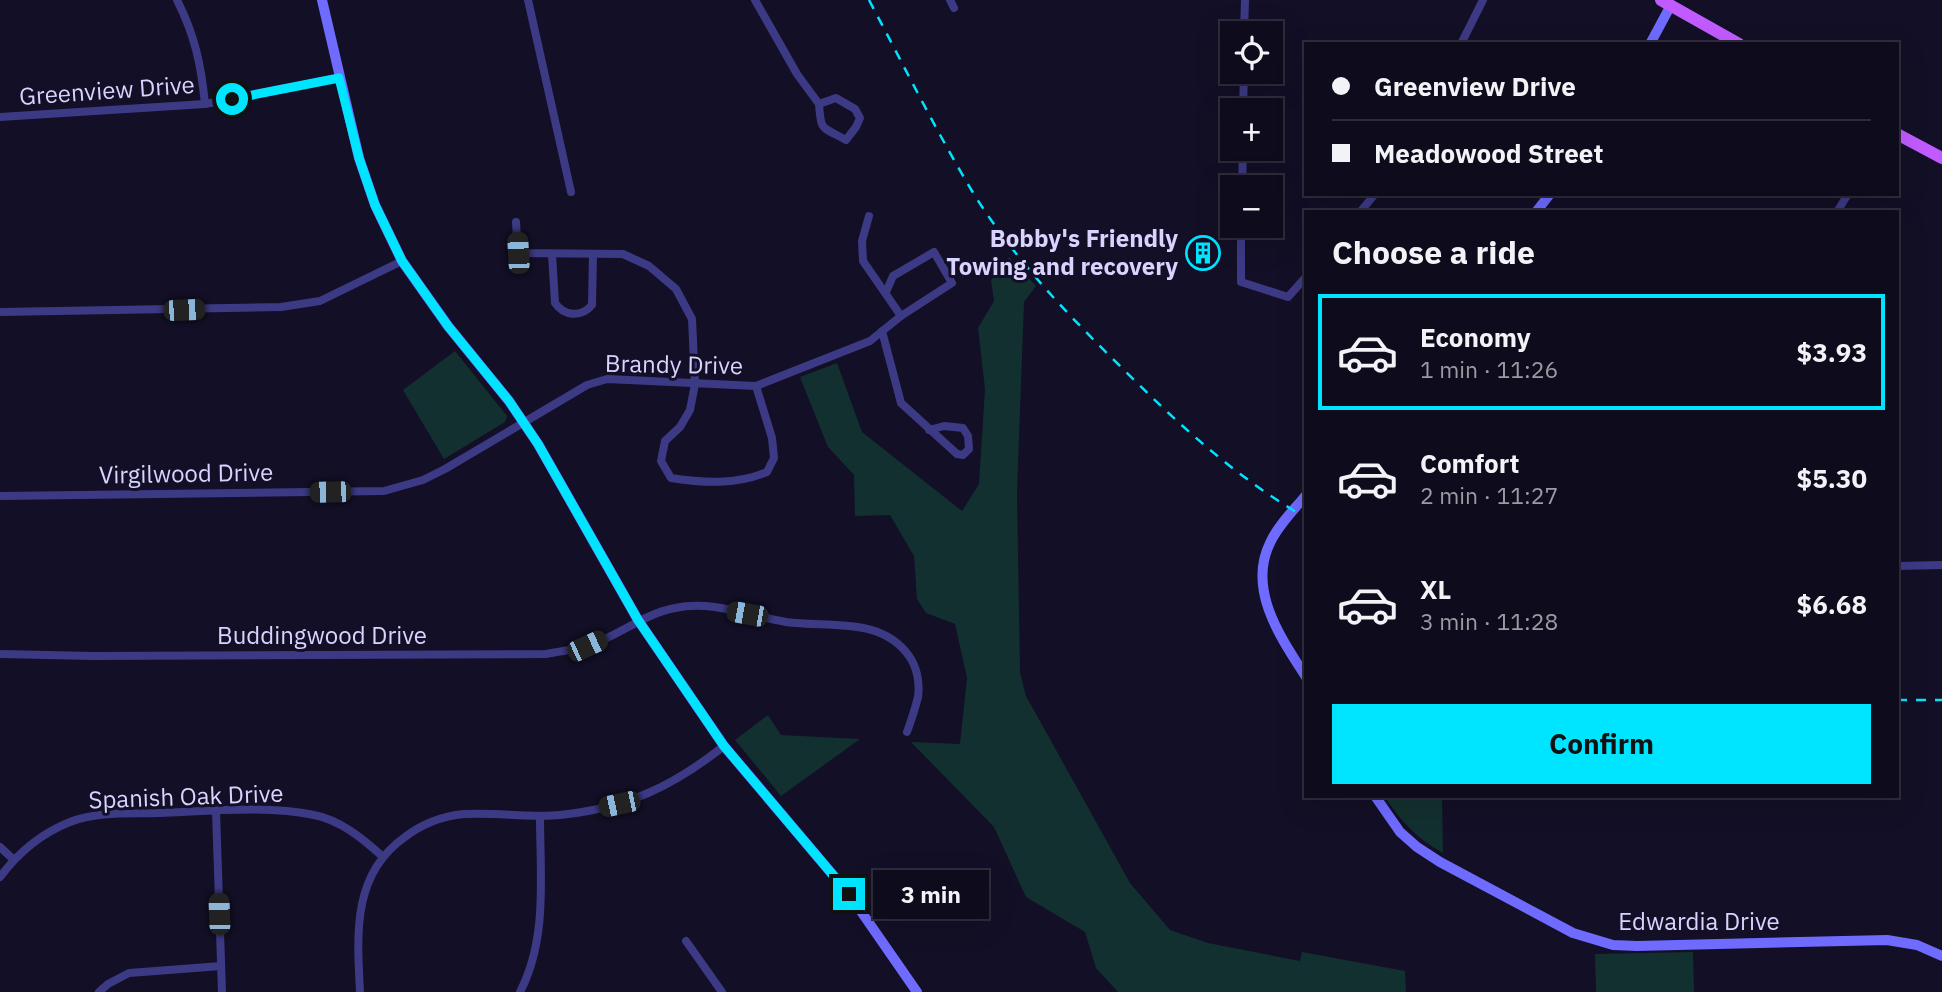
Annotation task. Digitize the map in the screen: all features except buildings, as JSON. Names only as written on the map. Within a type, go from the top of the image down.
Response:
[{"type":"main road","points":[[1669,2],[1736,42]]},
{"type":"main road","points":[[1899,135],[1942,158]]},
{"type":"street","points":[[177,0],[192,30],[205,104]]},
{"type":"street","points":[[321,0],[363,169],[375,205],[402,261],[431,303],[494,381],[538,444],[638,620],[724,746],[849,894],[916,992]]},
{"type":"street","points":[[528,0],[571,192]]},
{"type":"street","points":[[755,0],[797,74],[819,104],[818,118],[822,127],[846,139],[860,118],[855,109],[836,98],[819,104]]},
{"type":"street","points":[[1244,21],[1245,0]]},
{"type":"street","points":[[1462,42],[1483,0]]},
{"type":"street","points":[[1651,42],[1669,2]]},
{"type":"street","name":"Greenview Drive","points":[[0,117],[205,104],[339,78]]},
{"type":"street","points":[[1362,210],[1373,196]]},
{"type":"street","points":[[1538,210],[1548,196]]},
{"type":"street","points":[[869,216],[862,241],[863,261],[901,316]]},
{"type":"street","points":[[516,222],[518,253],[622,254],[649,266],[676,289],[692,319],[695,384],[690,410],[680,428],[665,441],[662,461],[671,478],[690,481],[747,481],[767,472],[774,458],[772,438],[755,386]]},
{"type":"street","points":[[1241,238],[1241,282],[1288,297],[1304,279]]},
{"type":"street","name":"Brandy Drive","points":[[523,423],[587,385],[607,379],[755,386],[870,341],[901,316],[952,283],[934,252],[893,276],[886,292]]},
{"type":"street","points":[[552,254],[555,303],[563,312],[574,314],[587,310],[592,305],[593,254]]},
{"type":"street","points":[[0,312],[281,307],[320,301],[402,261]]},
{"type":"street","points":[[882,331],[901,403],[929,430],[957,454],[963,455],[969,449],[968,436],[963,428],[944,426],[929,430]]},
{"type":"street","name":"Virgilwood Drive","points":[[0,496],[384,491],[423,480],[523,423]]},
{"type":"street","points":[[1304,498],[1270,542],[1262,570],[1266,603],[1304,674]]},
{"type":"street","points":[[1899,566],[1942,565]]},
{"type":"street","name":"Buddingwood Drive","points":[[0,654],[546,654],[587,646],[638,620],[665,610],[696,606],[789,622],[875,630],[889,636],[903,646],[913,660],[916,670],[918,696],[907,733]]},
{"type":"street","points":[[360,992],[360,908],[371,876],[382,856],[414,830],[441,818],[465,814],[540,816],[588,810],[645,795],[671,783],[724,746]]},
{"type":"street","name":"Edwardia Drive","points":[[1377,798],[1392,823],[1417,847],[1537,915],[1593,940],[1613,945],[1637,946],[1887,940],[1917,945],[1942,956]]},
{"type":"street","points":[[216,811],[222,992]]},
{"type":"street","name":"Spanish Oak Drive","points":[[0,877],[13,859],[28,847],[70,821],[91,816],[287,811],[316,815],[342,825],[382,856]]},
{"type":"street","points":[[520,992],[539,934],[540,816]]},
{"type":"street","points":[[0,847],[13,859]]},
{"type":"street","points":[[686,941],[722,992]]},
{"type":"street","points":[[99,992],[129,973],[221,966]]},
{"type":"green space","points":[[1009,257],[1036,286],[1024,302],[1017,492],[1020,672],[1026,696],[1130,883],[1170,930],[1208,943],[1300,961],[1302,952],[1405,971],[1406,992],[1118,992],[1096,968],[1085,932],[1026,897],[994,827],[911,742],[960,744],[967,678],[955,624],[926,613],[917,599],[914,556],[890,515],[855,516],[854,475],[828,447],[800,377],[837,363],[862,432],[962,511],[979,484],[985,389],[978,328],[994,301],[991,280]]},
{"type":"green space","points":[[455,351],[507,416],[505,422],[444,459],[403,390]]},
{"type":"green space","points":[[768,715],[781,735],[860,739],[781,796],[735,740]]},
{"type":"green space","points":[[1385,798],[1442,798],[1443,853],[1425,842],[1396,813]]},
{"type":"green space","points":[[1693,952],[1694,992],[1596,992],[1595,954]]},
{"type":"railway","points":[[869,0],[972,191],[1004,238],[1040,282],[1098,344],[1184,428],[1255,485],[1304,517]]},
{"type":"railway","points":[[1899,700],[1942,700]]},
{"type":"place","name":"Bobby's Friendly Towing and recovery","points":[[1203,253]]},
{"type":"route","points":[[232,99],[339,78],[359,158],[375,205],[402,261],[448,326],[509,401],[538,444],[638,620],[724,746],[849,894]]}]
